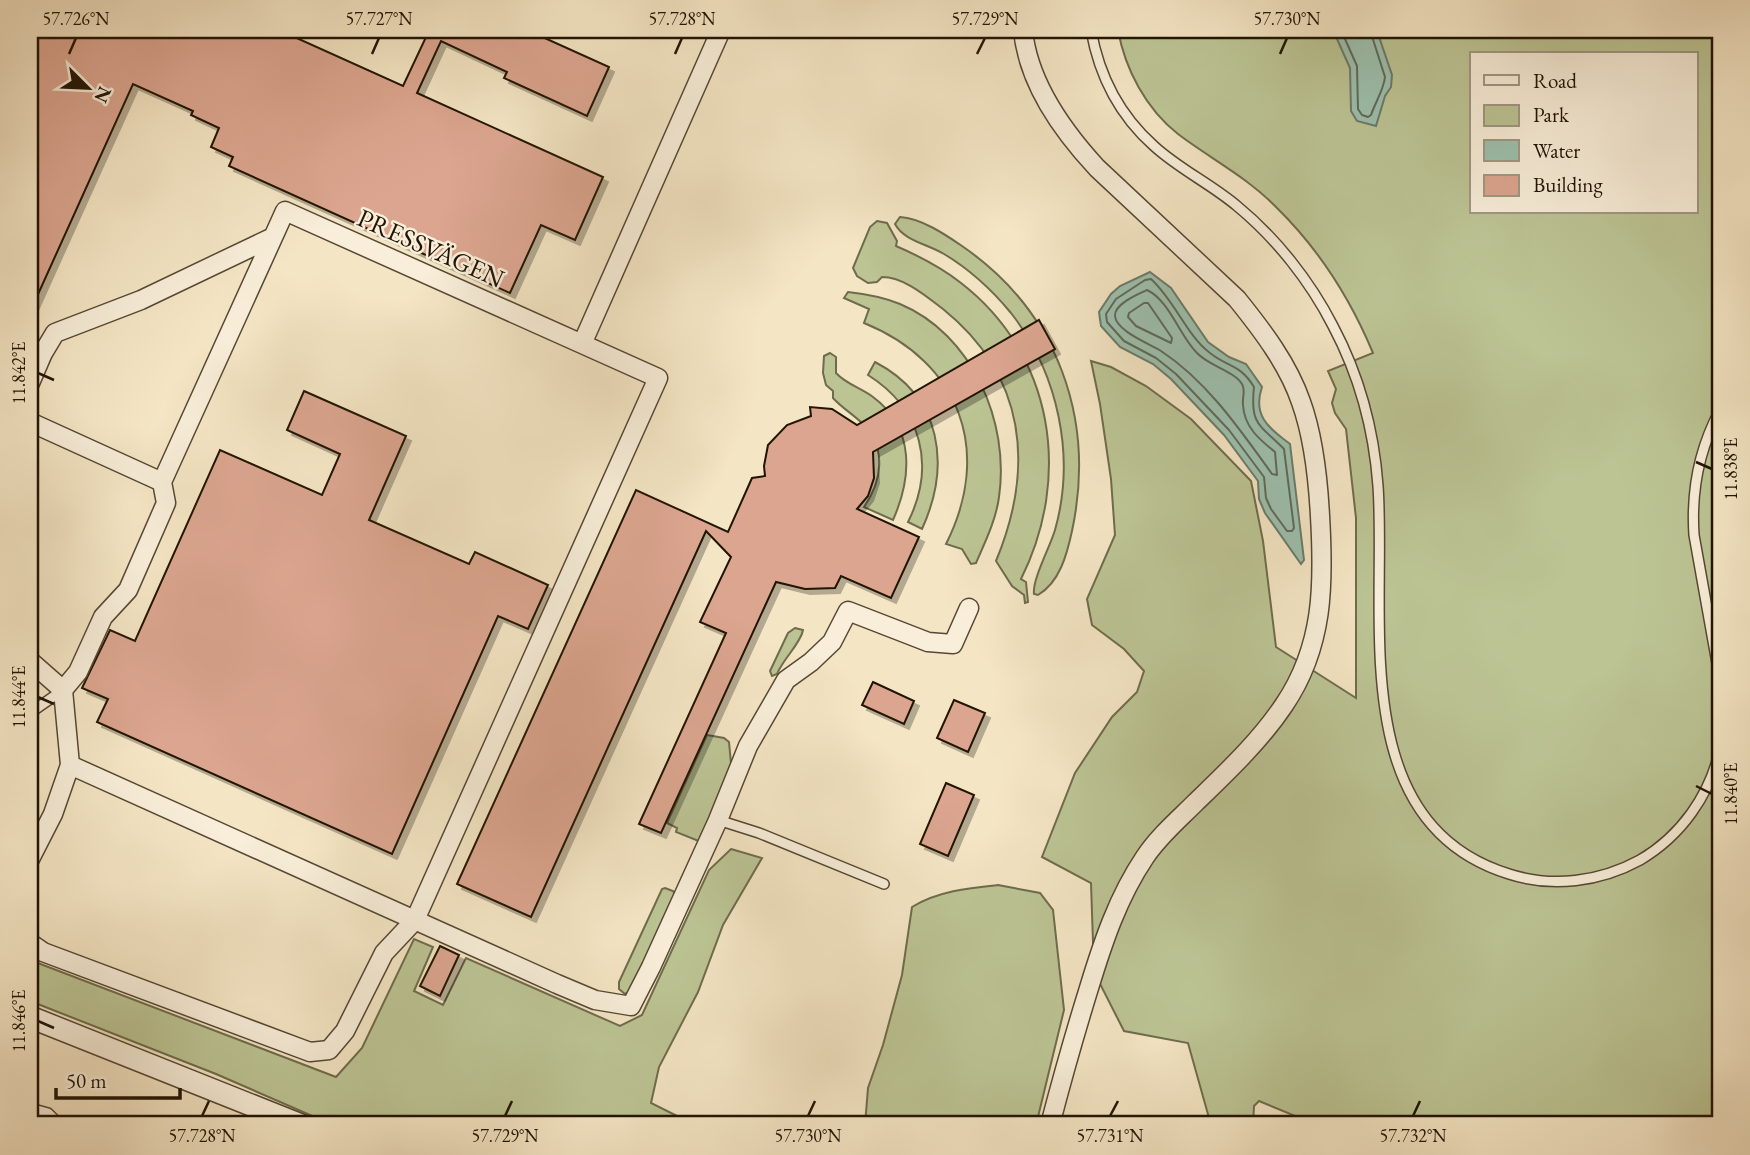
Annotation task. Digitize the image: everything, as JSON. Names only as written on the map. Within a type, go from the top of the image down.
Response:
[{"type":"street","points":[[582,344],[721,30]]},
{"type":"street","points":[[1020,34],[1040,88],[1053,112],[1081,151],[1237,299],[1282,361],[1301,401],[1313,445],[1319,493],[1323,576],[1319,614],[1310,653],[1285,704],[1261,735],[1168,828],[1146,856],[1121,897],[1104,939],[1071,1045],[1050,1125]]},
{"type":"street","name":"PRESSVÄGEN","points":[[162,482],[285,211],[658,378],[415,919]]},
{"type":"street","name":"PRESSVÄGEN","points":[[30,383],[43,352],[55,334],[141,300],[273,237]]},
{"type":"street","points":[[30,422],[162,482],[166,503],[128,590],[103,617],[78,672],[63,690]]},
{"type":"street","points":[[70,765],[582,995],[631,1006],[718,821],[748,746],[786,680],[832,642],[848,611],[928,642],[953,644],[969,608]]},
{"type":"street","points":[[30,661],[63,690],[70,765],[53,814],[30,859]]},
{"type":"street","points":[[30,943],[43,952],[310,1052],[330,1050],[345,1031],[384,953],[415,919]]},
{"type":"street","points":[[30,1017],[301,1125]]},
{"type":"lane","points":[[1091,30],[1102,71],[1114,97],[1130,121],[1153,146],[1213,187],[1258,225],[1289,259],[1334,326],[1368,419],[1376,465],[1378,632],[1384,706],[1399,770],[1412,797],[1433,826],[1475,860],[1518,877],[1559,881],[1600,876],[1640,860],[1681,826],[1704,794],[1716,767],[1720,749]]},
{"type":"lane","points":[[1720,410],[1700,460],[1693,515],[1720,680]]},
{"type":"lane","points":[[30,713],[63,690]]},
{"type":"lane","points":[[718,821],[759,833],[884,884]]},
{"type":"lane","points":[[30,1108],[48,1113],[61,1125]]},
{"type":"green space","points":[[1118,30],[1720,30],[1720,1125],[1317,1125],[1259,1101],[1254,1106],[1253,1125],[1211,1125],[1188,1043],[1124,1031],[1094,972],[1091,883],[1042,857],[1075,773],[1112,717],[1137,692],[1144,671],[1124,649],[1092,625],[1087,599],[1115,535],[1111,479],[1091,361],[1111,367],[1146,386],[1191,419],[1251,481],[1263,541],[1276,647],[1356,698],[1356,518],[1346,429],[1335,413],[1332,403],[1336,389],[1328,371],[1373,353],[1344,294],[1320,257],[1292,223],[1253,186],[1167,124],[1147,100],[1126,59]]},
{"type":"green space","points":[[900,217],[916,220],[941,232],[995,273],[1023,303],[1045,336],[1062,371],[1073,409],[1078,449],[1078,489],[1065,558],[1052,583],[1038,595],[1034,594],[1034,588],[1055,530],[1064,473],[1063,445],[1051,389],[1041,362],[1004,304],[980,280],[953,260],[899,230],[895,224]]},
{"type":"green space","points":[[877,221],[887,223],[897,241],[896,246],[946,272],[992,312],[1017,345],[1034,381],[1045,420],[1049,460],[1046,500],[1037,540],[1021,579],[1026,582],[1028,602],[1025,603],[1024,595],[1012,586],[996,561],[1016,491],[1018,458],[1015,425],[1007,393],[992,363],[971,335],[943,309],[898,280],[882,277],[877,282],[868,283],[857,276],[853,268],[870,227]]},
{"type":"green space","points":[[848,292],[900,304],[925,318],[947,336],[966,358],[981,384],[998,439],[1001,468],[995,514],[976,563],[971,564],[962,549],[946,544],[960,509],[967,476],[966,443],[959,413],[945,386],[924,361],[897,340],[864,323],[869,309],[844,298]]},
{"type":"green space","points":[[830,353],[836,357],[836,373],[887,409],[903,438],[906,454],[904,487],[893,520],[864,507],[875,487],[879,454],[871,434],[833,398],[833,391],[826,385],[823,373],[824,356]]},
{"type":"green space","points":[[875,362],[915,394],[927,413],[934,435],[938,457],[936,481],[922,529],[908,522],[917,501],[921,480],[919,440],[901,404],[868,375]]},
{"type":"green space","points":[[795,628],[803,630],[802,635],[777,674],[772,676],[770,671],[788,633]]},
{"type":"green space","points":[[707,735],[724,738],[729,742],[732,774],[701,842],[676,832],[677,828],[667,823]]},
{"type":"green space","points":[[731,849],[762,858],[723,925],[698,992],[659,1067],[651,1103],[695,1125],[333,1125],[216,1074],[30,1001],[30,960],[336,1077],[362,1048],[414,939],[433,947],[414,991],[443,1005],[466,958],[620,1026],[642,1015],[709,870]]},
{"type":"green space","points":[[998,885],[1040,893],[1053,910],[1064,1010],[1036,1125],[865,1125],[868,1088],[902,975],[912,907],[943,894]]},
{"type":"green space","points":[[662,889],[673,891],[676,896],[630,991],[625,994],[619,989],[619,982]]},
{"type":"water","points":[[1333,30],[1377,31],[1392,75],[1391,87],[1385,96],[1376,126],[1357,121],[1351,111],[1350,68]]},
{"type":"water","points":[[1150,272],[1171,288],[1208,342],[1229,357],[1246,364],[1262,387],[1259,397],[1261,414],[1269,427],[1290,444],[1304,560],[1301,564],[1265,513],[1259,499],[1258,481],[1224,435],[1171,379],[1153,364],[1120,347],[1101,326],[1099,312],[1111,294],[1120,286]]},
{"type":"building","points":[[30,30],[279,30],[403,86],[427,35],[416,30],[527,30],[609,67],[587,116],[504,78],[507,72],[441,41],[417,93],[603,177],[575,240],[541,225],[510,293],[229,166],[233,157],[211,147],[219,128],[191,115],[193,111],[133,84],[30,312]]},
{"type":"building","points":[[1039,320],[1055,349],[873,452],[874,478],[868,496],[857,509],[919,537],[891,598],[841,576],[835,588],[805,589],[776,582],[661,833],[639,824],[726,633],[700,622],[731,557],[706,531],[531,917],[457,884],[636,490],[728,532],[752,478],[765,476],[768,445],[787,425],[811,416],[810,407],[832,409],[857,425]]},
{"type":"building","points":[[304,391],[406,436],[369,520],[469,564],[475,552],[548,585],[528,629],[498,616],[392,854],[97,722],[108,699],[82,688],[110,630],[135,641],[220,450],[322,495],[340,454],[287,430]]},
{"type":"building","points":[[873,682],[914,701],[904,724],[862,705]]},
{"type":"building","points":[[954,700],[985,713],[968,752],[937,738]]},
{"type":"building","points":[[946,783],[974,795],[948,856],[920,844]]},
{"type":"building","points":[[440,946],[459,955],[440,996],[420,986]]}]
